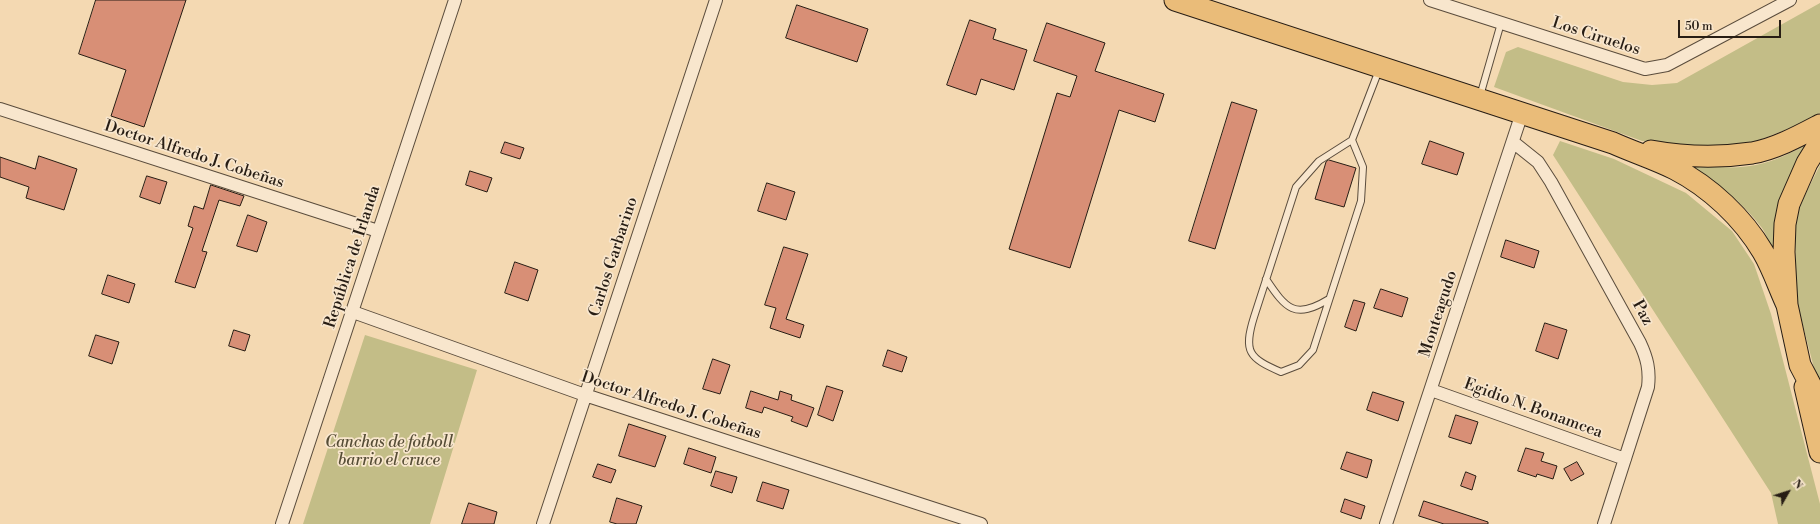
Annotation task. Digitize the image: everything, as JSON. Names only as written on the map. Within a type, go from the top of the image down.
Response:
[{"type":"highway","points":[[1175,0],[1613,143],[1676,170],[1703,187],[1726,206],[1746,227],[1763,252],[1787,305]]},
{"type":"highway","points":[[1613,143],[1689,157],[1722,156],[1753,153],[1789,140],[1820,125]]},
{"type":"highway","points":[[1820,142],[1807,163],[1789,204],[1785,224],[1784,252],[1787,305],[1820,452]]},
{"type":"highway","points":[[1800,365],[1820,403]]},
{"type":"street","name":"República de Irlanda","points":[[282,524],[455,0]]},
{"type":"street","name":"Carlos Garbarino","points":[[543,524],[716,0]]},
{"type":"street","name":"Los Ciruelos","points":[[1430,0],[1645,70],[1667,65],[1790,0]]},
{"type":"street","name":"Doctor Alfredo J. Cobeñas","points":[[0,109],[378,231]]},
{"type":"street","name":"Monteagudo","points":[[1386,524],[1522,114]]},
{"type":"street","name":"Paz","points":[[1513,142],[1538,162],[1551,182],[1640,342],[1648,360],[1648,387],[1604,524]]},
{"type":"street","name":"Doctor Alfredo J. Cobeñas","points":[[352,312],[585,395],[981,524]]},
{"type":"street","name":"Egidio N. Bonamcea","points":[[1431,390],[1625,459]]},
{"type":"lane","points":[[1479,99],[1501,22]]},
{"type":"lane","points":[[1352,140],[1363,167],[1361,201],[1313,350],[1299,365],[1281,372],[1261,363],[1250,352],[1248,337],[1266,279],[1296,188],[1319,161],[1352,140],[1380,67]]},
{"type":"lane","points":[[1266,279],[1279,299],[1292,309],[1303,311],[1316,307],[1329,298]]},
{"type":"green space","points":[[1820,3],[1820,113],[1803,123],[1754,142],[1729,146],[1678,146],[1642,141],[1494,87],[1506,52],[1518,47],[1623,82],[1652,85],[1677,83]]},
{"type":"green space","points":[[1560,141],[1614,159],[1686,193],[1732,231],[1754,264],[1771,314],[1820,504],[1820,524],[1778,524],[1771,493],[1553,155]]},
{"type":"green space","points":[[1810,143],[1785,186],[1778,208],[1776,259],[1762,228],[1746,209],[1718,185],[1687,164],[1722,167],[1747,166],[1777,159]]},
{"type":"green space","points":[[1820,165],[1820,380],[1814,368],[1796,299],[1795,225],[1800,205]]},
{"type":"green space","name":"Canchas de fotboll barrio el cruce","points":[[365,335],[477,370],[430,524],[303,524]]},
{"type":"building","points":[[96,0],[186,0],[144,127],[111,116],[126,70],[79,54]]},
{"type":"building","points":[[797,5],[868,29],[857,62],[786,38]]},
{"type":"building","points":[[970,20],[996,29],[993,39],[1027,50],[1014,90],[981,79],[976,95],[947,85]]},
{"type":"building","points":[[1047,23],[1105,43],[1095,71],[1164,94],[1155,122],[1119,110],[1070,268],[1009,249],[1057,93],[1070,97],[1077,76],[1034,61]]},
{"type":"building","points":[[1232,102],[1257,110],[1215,249],[1189,241]]},
{"type":"building","points":[[1430,141],[1464,153],[1457,175],[1422,164]]},
{"type":"building","points":[[505,142],[524,148],[520,159],[501,153]]},
{"type":"building","points":[[39,156],[77,169],[64,210],[26,198],[29,187],[0,177],[0,157],[35,169]]},
{"type":"building","points":[[1329,160],[1356,168],[1344,207],[1315,199],[1326,162]]},
{"type":"building","points":[[470,171],[492,178],[487,192],[466,185]]},
{"type":"building","points":[[147,176],[167,182],[160,204],[140,197]]},
{"type":"building","points":[[767,183],[795,192],[786,220],[758,211]]},
{"type":"building","points":[[211,185],[244,196],[240,206],[219,200],[202,251],[207,252],[195,288],[175,282],[193,228],[188,226],[194,206],[203,209]]},
{"type":"building","points":[[248,215],[267,222],[257,252],[237,246]]},
{"type":"building","points":[[1506,240],[1539,251],[1534,268],[1501,257]]},
{"type":"building","points":[[784,247],[808,254],[786,319],[804,325],[800,338],[770,328],[776,308],[765,305]]},
{"type":"building","points":[[515,262],[538,270],[528,301],[505,293]]},
{"type":"building","points":[[108,275],[135,284],[129,303],[102,294]]},
{"type":"building","points":[[1381,289],[1408,298],[1402,317],[1374,308]]},
{"type":"building","points":[[1354,300],[1365,303],[1356,331],[1345,327]]},
{"type":"building","points":[[1545,323],[1567,330],[1558,359],[1536,351]]},
{"type":"building","points":[[234,330],[250,335],[245,351],[229,346]]},
{"type":"building","points":[[96,335],[119,342],[112,364],[89,356]]},
{"type":"building","points":[[888,350],[907,357],[902,372],[883,366]]},
{"type":"building","points":[[713,359],[730,365],[720,394],[703,389]]},
{"type":"building","points":[[827,386],[843,391],[833,421],[818,415]]},
{"type":"building","points":[[751,391],[778,400],[780,391],[792,395],[791,400],[814,408],[807,427],[791,421],[793,417],[764,407],[762,413],[746,408]]},
{"type":"building","points":[[1373,392],[1404,402],[1398,421],[1367,410]]},
{"type":"building","points":[[1456,415],[1478,422],[1471,444],[1449,437]]},
{"type":"building","points":[[629,424],[666,436],[655,467],[619,456]]},
{"type":"building","points":[[689,448],[716,457],[711,473],[684,464]]},
{"type":"building","points":[[1526,448],[1544,453],[1541,461],[1557,466],[1553,479],[1537,474],[1536,477],[1518,471]]},
{"type":"building","points":[[1347,452],[1372,460],[1367,478],[1341,469]]},
{"type":"building","points":[[1577,462],[1584,474],[1571,481],[1564,469]]},
{"type":"building","points":[[598,464],[616,470],[611,483],[593,477]]},
{"type":"building","points":[[716,471],[737,477],[732,493],[711,486]]},
{"type":"building","points":[[1466,472],[1476,476],[1472,490],[1461,486]]},
{"type":"building","points":[[763,482],[789,490],[783,509],[757,501]]},
{"type":"building","points":[[617,498],[642,506],[636,524],[617,524],[610,522]]},
{"type":"building","points":[[1345,499],[1365,506],[1361,519],[1341,512]]},
{"type":"building","points":[[1424,501],[1488,522],[1488,524],[1444,524],[1419,516]]},
{"type":"building","points":[[469,503],[497,512],[494,524],[462,524]]}]
